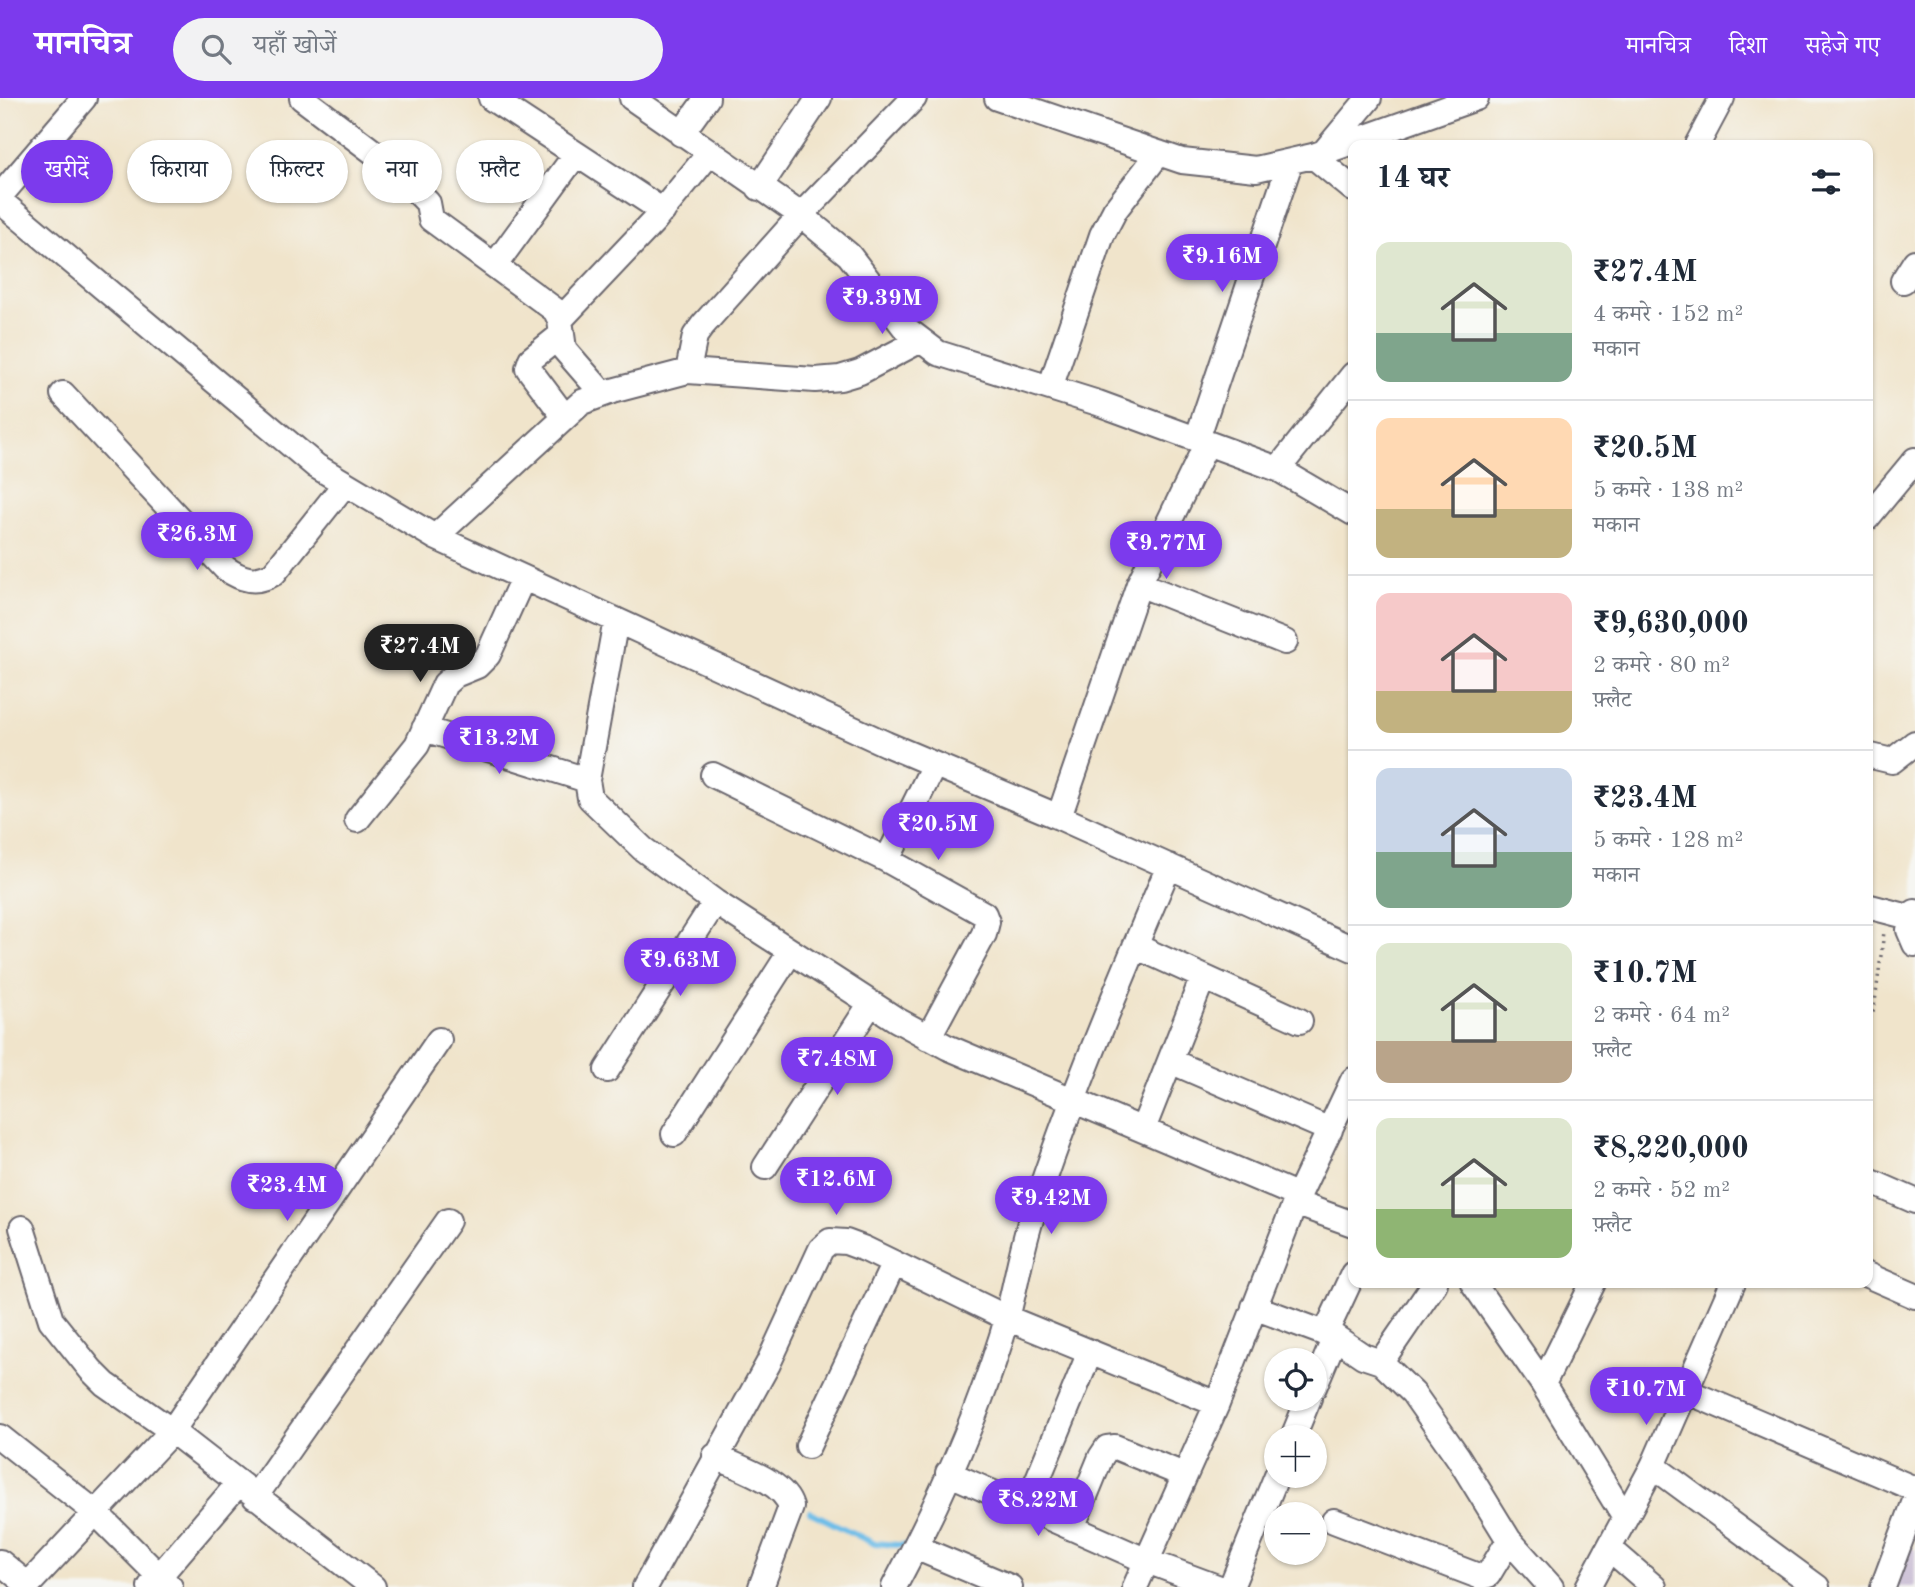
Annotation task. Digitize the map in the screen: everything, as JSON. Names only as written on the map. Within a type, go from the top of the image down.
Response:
[{"type":"street","points":[[84,98],[0,198],[316,466],[435,537],[523,578],[934,765],[1059,817],[1348,947]]},
{"type":"street","points":[[302,98],[392,166],[428,203],[431,219],[555,310],[564,349],[603,394]]},
{"type":"street","points":[[491,98],[663,211]]},
{"type":"street","points":[[632,98],[709,154],[801,215],[849,254],[905,328],[938,353],[1050,388],[1278,469],[1348,510]]},
{"type":"street","points":[[681,134],[707,98]]},
{"type":"street","points":[[759,188],[819,98]]},
{"type":"street","points":[[688,371],[695,336],[801,215],[914,98]]},
{"type":"street","points":[[998,98],[1182,162],[1225,168],[1256,169],[1309,157],[1348,143]]},
{"type":"street","points":[[1059,817],[1139,584],[1202,441],[1309,157],[1369,98]]},
{"type":"street","points":[[1357,140],[1476,98]]},
{"type":"street","points":[[1700,140],[1722,98]]},
{"type":"street","points":[[1050,388],[1102,235],[1115,210],[1159,153]]},
{"type":"street","points":[[495,265],[576,154]]},
{"type":"street","points":[[564,416],[528,368],[531,359],[663,211],[709,154]]},
{"type":"street","points":[[1309,157],[1348,185]]},
{"type":"street","points":[[435,537],[582,402],[688,371],[816,380],[840,378],[860,372],[919,341]]},
{"type":"street","points":[[1278,469],[1348,381]]},
{"type":"street","points":[[63,394],[225,568],[251,580],[261,581],[274,573],[345,484]]},
{"type":"street","points":[[1873,511],[1915,460]]},
{"type":"street","points":[[357,820],[409,756],[445,684],[455,675],[477,666],[488,655],[523,578]]},
{"type":"street","points":[[1139,584],[1285,642]]},
{"type":"street","points":[[616,620],[587,780],[590,798],[643,849],[715,902],[928,1038],[1073,1098],[1348,1222]]},
{"type":"street","points":[[424,729],[587,780]]},
{"type":"street","points":[[1873,756],[1892,761],[1915,743]]},
{"type":"street","points":[[887,860],[934,765]]},
{"type":"street","points":[[713,775],[887,860],[984,914],[987,922],[984,934],[928,1038]]},
{"type":"street","points":[[894,1587],[915,1547],[973,1415],[1007,1318],[1031,1219],[1073,1098],[1168,866]]},
{"type":"street","points":[[607,1070],[715,902]]},
{"type":"street","points":[[1877,909],[1914,915],[1909,930],[1915,944]]},
{"type":"street","points":[[1135,946],[1300,1021]]},
{"type":"street","points":[[674,1134],[791,951]]},
{"type":"street","points":[[1143,1129],[1203,976]]},
{"type":"street","points":[[765,1167],[870,1003]]},
{"type":"street","points":[[0,1562],[27,1586],[172,1431],[439,1040]]},
{"type":"street","points":[[1170,1061],[1330,1130]]},
{"type":"street","points":[[1135,1587],[1217,1404],[1297,1200],[1348,1091]]},
{"type":"street","points":[[1873,1183],[1915,1201]]},
{"type":"street","points":[[0,1437],[96,1513],[159,1584],[246,1491],[447,1221]]},
{"type":"street","points":[[22,1228],[51,1320],[106,1384],[172,1431],[373,1587]]},
{"type":"street","points":[[645,1587],[768,1364],[821,1249],[830,1241],[846,1241],[1007,1318],[1217,1404]]},
{"type":"street","points":[[808,1446],[894,1263]]},
{"type":"street","points":[[1873,1278],[1915,1296]]},
{"type":"street","points":[[1326,1348],[1348,1288]]},
{"type":"street","points":[[1381,1362],[1432,1288]]},
{"type":"street","points":[[1476,1288],[1543,1384],[1625,1518]]},
{"type":"street","points":[[1543,1384],[1591,1288]]},
{"type":"street","points":[[1588,1587],[1653,1466],[1705,1340],[1731,1288]]},
{"type":"street","points":[[1254,1307],[1330,1336],[1363,1356],[1381,1362],[1413,1393],[1458,1457],[1509,1540],[1551,1587]]},
{"type":"street","points":[[1027,1508],[1090,1352]]},
{"type":"street","points":[[1686,1391],[1915,1489]]},
{"type":"street","points":[[1072,1528],[1107,1448],[1115,1447],[1184,1475]]},
{"type":"street","points":[[715,1456],[778,1488],[788,1496],[791,1507],[761,1587]]},
{"type":"street","points":[[1653,1466],[1816,1587]]},
{"type":"street","points":[[948,1473],[1147,1561],[1217,1587]]},
{"type":"street","points":[[1231,1587],[1272,1488]]},
{"type":"street","points":[[1883,1587],[1915,1501]]},
{"type":"street","points":[[1334,1521],[1465,1580],[1488,1575],[1509,1540]]},
{"type":"street","points":[[915,1547],[1010,1587]]},
{"type":"street","points":[[1609,1548],[1654,1587]]},
{"type":"path","points":[[1873,1012],[1877,909]]},
{"type":"shaded area","points":[[1906,1541],[1915,1550],[1915,1587],[1888,1587]]},
{"type":"waterway","points":[[810,1512],[873,1543],[910,1546]]}]
